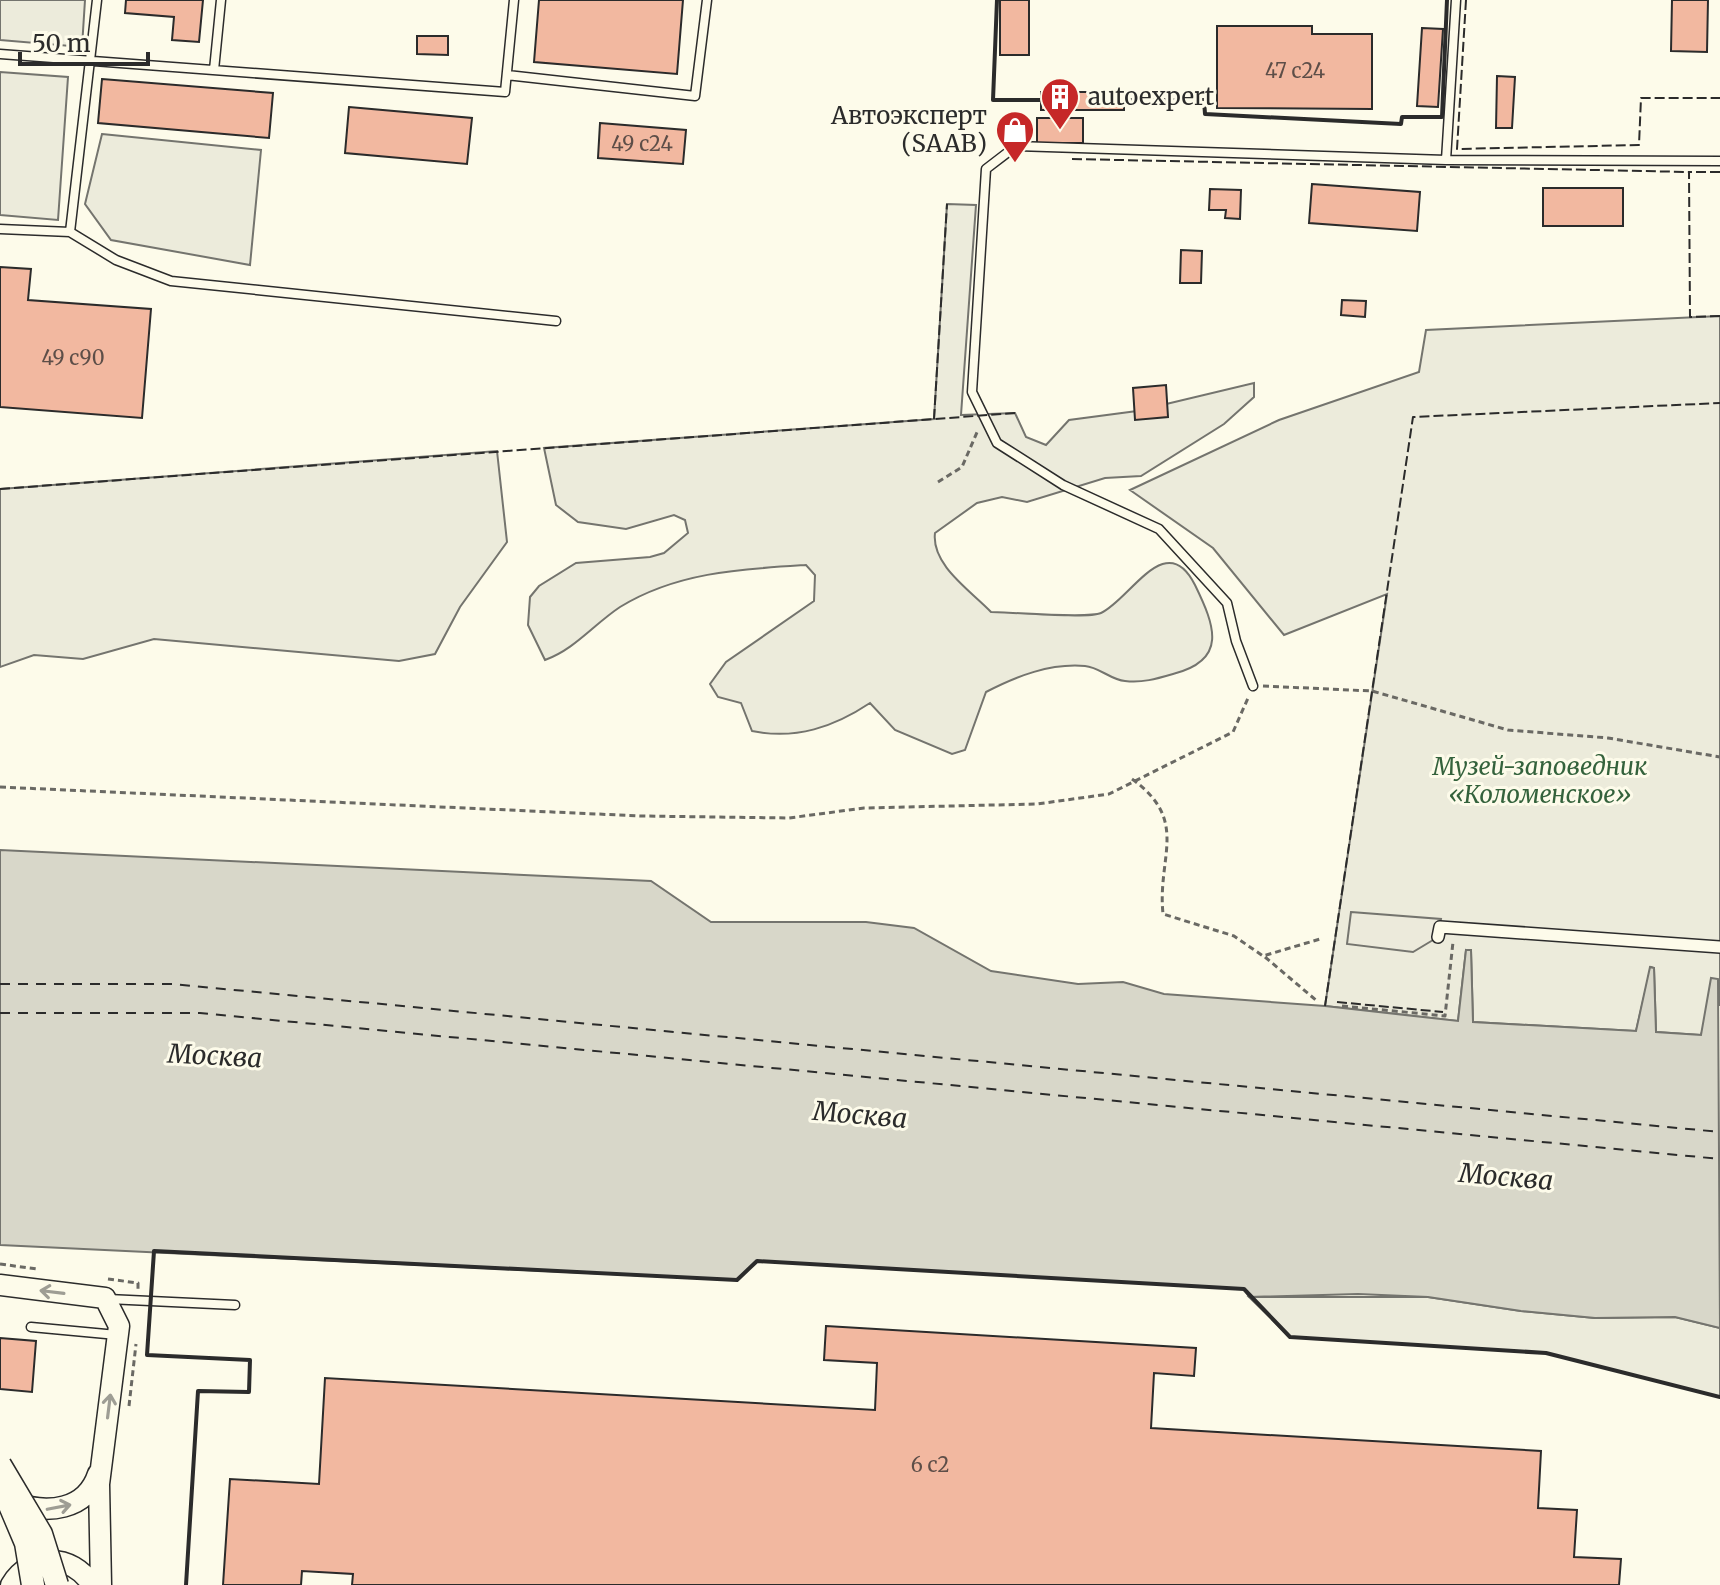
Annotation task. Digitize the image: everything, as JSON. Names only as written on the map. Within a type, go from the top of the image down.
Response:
[{"type":"main road","points":[[0,1465],[41,1534],[57,1585]]},
{"type":"main road","points":[[0,1480],[26,1543],[33,1585]]},
{"type":"street","points":[[1438,937],[1440,927],[1720,947]]},
{"type":"street","points":[[0,1285],[105,1298],[115,1315],[118,1335],[101,1468],[101,1585]]},
{"type":"street","points":[[0,1497],[26,1507],[64,1508],[88,1492],[101,1468]]},
{"type":"street","points":[[11,1585],[28,1566],[48,1560],[79,1569],[92,1585]]},
{"type":"lane","points":[[70,232],[97,0]]},
{"type":"lane","points":[[214,70],[221,0]]},
{"type":"lane","points":[[0,54],[505,92],[514,0]]},
{"type":"lane","points":[[507,75],[695,96],[707,0]]},
{"type":"lane","points":[[1446,160],[1456,0]]},
{"type":"lane","points":[[1253,686],[1236,641],[1227,603],[1159,529],[1063,485],[997,443],[972,392],[986,169],[1016,146],[1446,160],[1720,161]]},
{"type":"lane","points":[[0,229],[70,232],[116,260],[171,281],[556,321]]},
{"type":"lane","points":[[105,1298],[235,1305]]},
{"type":"lane","points":[[31,1327],[118,1335]]},
{"type":"path","points":[[938,482],[962,467],[984,417]]},
{"type":"path","points":[[0,787],[641,816],[789,818],[864,808],[1037,804],[1109,794],[1132,779],[1233,732],[1253,686],[1372,691],[1508,730],[1608,738],[1720,757]]},
{"type":"path","points":[[1132,779],[1144,788],[1167,818],[1169,838],[1160,888],[1163,914],[1234,936],[1317,1001]]},
{"type":"path","points":[[1342,1006],[1445,1016],[1453,938]]},
{"type":"path","points":[[1263,956],[1320,939]]},
{"type":"green space","points":[[0,0],[85,0],[82,47],[0,40]]},
{"type":"green space","points":[[0,72],[68,77],[58,220],[0,215]]},
{"type":"green space","points":[[102,134],[261,150],[250,265],[111,240],[85,204]]},
{"type":"green space","points":[[947,204],[976,205],[961,415],[1015,413],[1026,437],[1046,445],[1069,420],[1137,411],[1254,383],[1254,397],[1224,424],[1141,476],[1105,478],[1027,502],[1002,497],[977,503],[935,533],[935,545],[946,567],[991,612],[1101,613],[1148,572],[1172,563],[1184,569],[1208,614],[1212,640],[1202,660],[1191,668],[1143,681],[1120,680],[1085,666],[1046,669],[1022,676],[986,692],[965,750],[952,754],[895,730],[870,703],[843,719],[814,729],[784,734],[752,731],[741,703],[718,697],[710,684],[726,662],[814,601],[815,575],[806,565],[710,574],[664,586],[620,607],[575,643],[545,660],[528,625],[530,597],[539,586],[576,563],[664,553],[688,533],[685,520],[674,515],[626,529],[578,522],[556,505],[544,448],[934,419]]},
{"type":"green space","name":"Музей-заповедник «Коломенское»","points":[[1720,316],[1720,1006],[1718,979],[1701,1035],[1656,1032],[1654,968],[1651,967],[1636,1031],[1473,1022],[1471,951],[1466,950],[1458,1021],[1325,1006],[1387,594],[1284,635],[1213,548],[1130,490],[1279,420],[1419,372],[1426,330]]},
{"type":"green space","points":[[497,451],[507,542],[460,607],[435,654],[399,661],[154,639],[83,659],[34,655],[0,667],[0,489]]},
{"type":"green space","points":[[1249,1297],[1428,1297],[1595,1318],[1675,1317],[1720,1328],[1720,1397],[1546,1353],[1290,1337]]},
{"type":"shaded area","points":[[1351,912],[1441,919],[1438,937],[1413,952],[1347,944]]},
{"type":"water","name":"Москва","points":[[0,850],[651,881],[711,922],[866,922],[914,928],[991,971],[1078,984],[1123,982],[1164,994],[1325,1006],[1458,1021],[1466,950],[1471,950],[1473,1022],[1636,1031],[1650,967],[1654,968],[1656,1032],[1701,1035],[1711,978],[1718,979],[1720,1328],[1675,1317],[1595,1318],[1428,1297],[1358,1294],[1249,1297],[1244,1289],[757,1261],[737,1280],[0,1245]]},
{"type":"building","points":[[126,0],[203,0],[199,42],[172,40],[174,17],[125,13]]},
{"type":"building","points":[[539,0],[683,0],[677,74],[534,62]]},
{"type":"building","points":[[1000,0],[1029,0],[1029,55],[1000,55]]},
{"type":"building","points":[[1672,0],[1708,0],[1707,52],[1671,51]]},
{"type":"building","points":[[1217,26],[1312,26],[1312,34],[1372,34],[1372,109],[1217,108]]},
{"type":"building","points":[[1422,28],[1443,29],[1438,107],[1417,106]]},
{"type":"building","points":[[417,36],[448,36],[448,55],[417,54]]},
{"type":"building","points":[[1497,76],[1515,77],[1512,128],[1496,128]]},
{"type":"building","points":[[102,79],[273,93],[269,138],[98,123]]},
{"type":"building","points":[[1041,92],[1124,92],[1124,110],[1041,110]]},
{"type":"building","points":[[349,107],[472,118],[467,164],[345,153]]},
{"type":"building","name":"autoexpert","points":[[1037,118],[1083,118],[1083,143],[1037,143]]},
{"type":"building","points":[[600,123],[686,130],[683,164],[598,158]]},
{"type":"building","points":[[1312,184],[1420,192],[1417,231],[1309,223]]},
{"type":"building","points":[[1543,188],[1623,188],[1623,226],[1543,226]]},
{"type":"building","points":[[1210,189],[1241,190],[1240,219],[1225,218],[1226,210],[1209,210]]},
{"type":"building","points":[[1181,250],[1202,251],[1201,283],[1180,283]]},
{"type":"building","points":[[0,267],[31,269],[28,300],[151,309],[142,418],[0,407]]},
{"type":"building","points":[[1342,300],[1366,301],[1365,317],[1341,315]]},
{"type":"building","points":[[1166,385],[1168,417],[1135,420],[1133,388]]},
{"type":"building","points":[[826,1326],[1196,1348],[1194,1376],[1154,1373],[1151,1428],[1541,1451],[1538,1508],[1577,1510],[1574,1557],[1621,1559],[1619,1585],[352,1585],[353,1574],[302,1571],[301,1585],[223,1585],[230,1479],[319,1484],[325,1378],[875,1410],[877,1363],[824,1360]]},
{"type":"building","points":[[0,1338],[36,1341],[32,1392],[0,1389]]},
{"type":"ferry route","points":[[0,984],[172,984],[1720,1132]]},
{"type":"ferry route","points":[[0,1013],[200,1013],[1720,1159]]},
{"type":"fence","points":[[1466,0],[1457,149],[1639,145],[1641,98],[1720,98]]},
{"type":"fence","points":[[1072,159],[1689,172]]},
{"type":"fence","points":[[1720,172],[1689,172],[1690,317],[1720,316]]},
{"type":"fence","points":[[934,419],[947,204]]},
{"type":"fence","points":[[1325,1006],[1413,417],[1720,403]]},
{"type":"fence","points":[[0,489],[1015,413]]},
{"type":"fence","points":[[1337,1002],[1443,1012]]},
{"type":"wall","points":[[997,0],[993,100],[1047,100]]},
{"type":"wall","points":[[1119,100],[1204,100],[1205,114],[1401,124],[1402,117],[1442,117],[1447,0]]},
{"type":"wall","points":[[186,1585],[198,1391],[249,1392],[250,1360],[147,1355],[154,1251],[737,1280],[757,1261],[1244,1289],[1290,1337],[1546,1353],[1720,1397]]},
{"type":"place","name":"autoexpert","points":[[1060,131]]},
{"type":"place","name":"Автоэксперт (SAAB)","points":[[1015,164]]}]
